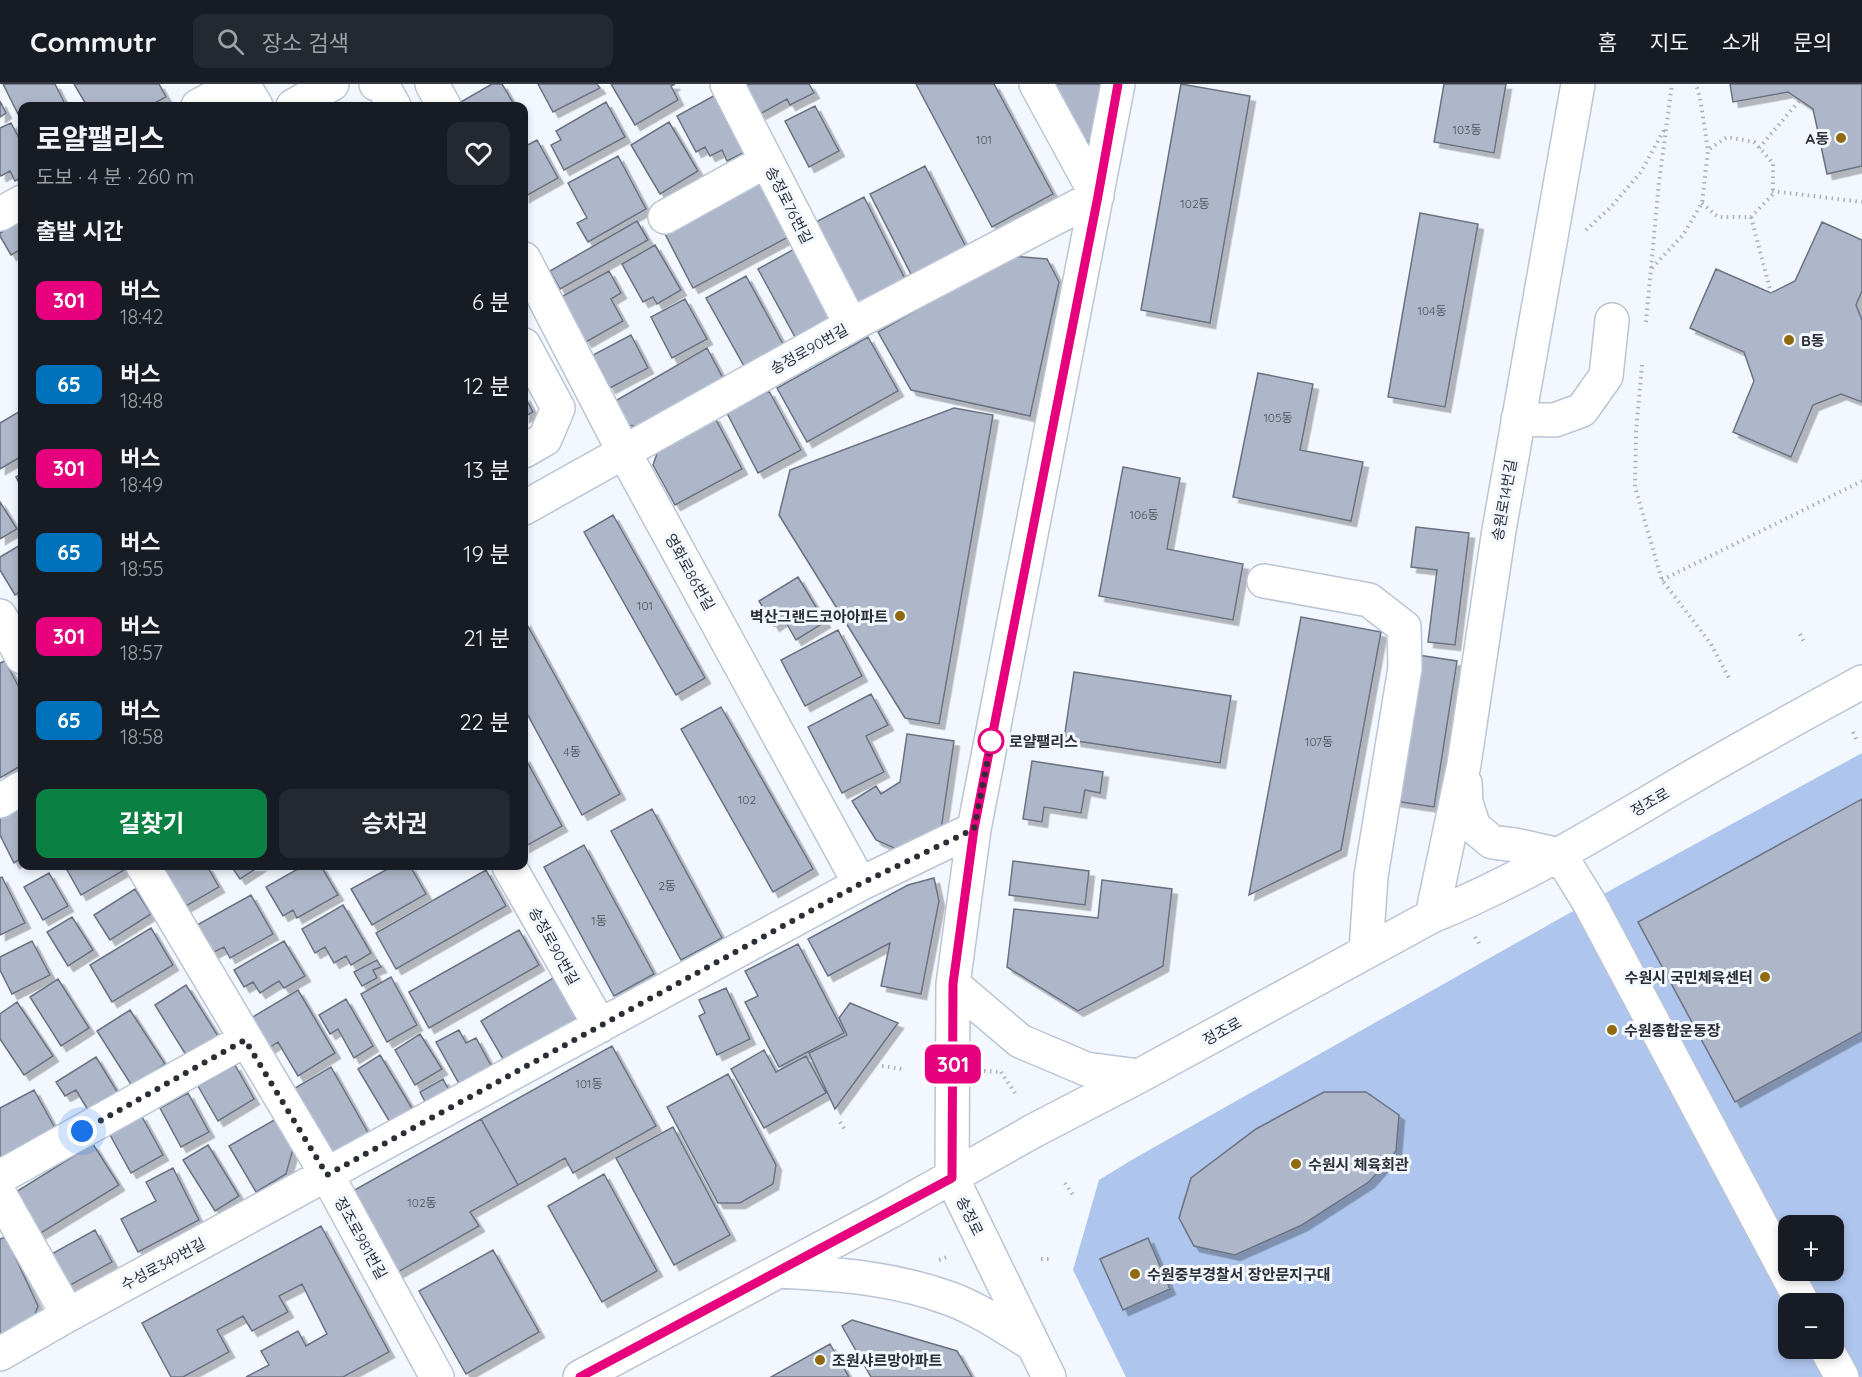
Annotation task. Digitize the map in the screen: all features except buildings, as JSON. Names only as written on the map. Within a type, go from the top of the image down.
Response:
[{"type":"street","points":[[206,102],[241,84],[253,102]]},
{"type":"street","points":[[300,102],[332,84]]},
{"type":"street","points":[[376,84],[383,86],[392,102]]},
{"type":"street","points":[[432,84],[442,102]]},
{"type":"street","name":"송정로76번길","points":[[727,84],[850,325]]},
{"type":"street","points":[[1036,84],[1098,196]]},
{"type":"street","name":"송정로","points":[[1049,1377],[952,1178],[953,984],[974,829],[1118,84]]},
{"type":"street","name":"송원로14번길","points":[[1432,916],[1464,764],[1498,530],[1578,84]]},
{"type":"street","points":[[665,216],[766,161]]},
{"type":"street","name":"송정로90번길","points":[[528,506],[850,325],[1098,196]]},
{"type":"street","points":[[0,214],[18,204]]},
{"type":"street","name":"영화로86번길","points":[[528,267],[624,452],[860,884]]},
{"type":"street","points":[[1518,419],[1555,420],[1582,410],[1606,376],[1612,320]]},
{"type":"street","points":[[528,352],[558,408],[545,440],[528,450]]},
{"type":"street","points":[[1264,581],[1369,600],[1404,627],[1405,668],[1371,876],[1366,951]]},
{"type":"street","points":[[0,616],[18,650]]},
{"type":"street","name":"정조로","points":[[580,1377],[952,1178],[1035,1130],[1139,1076],[1366,951],[1432,916],[1460,905],[1560,855],[1761,736],[1862,682]]},
{"type":"street","points":[[1464,764],[1466,803],[1474,826],[1492,842],[1560,855],[1595,913],[1797,1293]]},
{"type":"street","points":[[0,801],[18,790]]},
{"type":"street","name":"수성로349번길","points":[[0,1354],[860,884],[974,829]]},
{"type":"street","name":"정조로981번길","points":[[144,870],[327,1175],[437,1377]]},
{"type":"street","name":"송정로90번길","points":[[511,870],[600,1026]]},
{"type":"street","points":[[953,984],[1020,1041],[1086,1069],[1139,1076]]},
{"type":"street","points":[[0,1177],[245,1040]]},
{"type":"street","points":[[0,1195],[68,1315]]},
{"type":"street","points":[[778,1271],[849,1275],[904,1284],[952,1300],[997,1321],[1032,1344]]},
{"type":"street","points":[[1832,1359],[1842,1377]]},
{"type":"path","points":[[1645,333],[1659,182],[1672,84]]},
{"type":"path","points":[[1651,269],[1683,235],[1702,203],[1708,150],[1696,84]]},
{"type":"path","points":[[1759,148],[1800,100]]},
{"type":"path","points":[[1548,247],[1585,231],[1611,207],[1641,172],[1667,124]]},
{"type":"path","points":[[1702,203],[1718,217],[1751,217],[1773,194],[1773,163],[1754,142],[1727,137],[1708,150]]},
{"type":"path","points":[[1772,191],[1862,202]]},
{"type":"path","points":[[1751,217],[1771,293]]},
{"type":"path","points":[[1643,355],[1636,431],[1635,487],[1662,580],[1711,644],[1729,678]]},
{"type":"path","points":[[1662,580],[1862,481]]},
{"type":"path","points":[[1800,634],[1805,644]]},
{"type":"path","points":[[1852,732],[1858,743]]},
{"type":"path","points":[[1475,937],[1481,946]]},
{"type":"path","points":[[882,1066],[902,1069]]},
{"type":"path","points":[[1001,1072],[1014,1093]]},
{"type":"path","points":[[840,1122],[846,1131]]},
{"type":"path","points":[[1065,1183],[1073,1195]]},
{"type":"path","points":[[1041,1259],[1053,1259]]},
{"type":"shaded area","name":"수원종합운동장","points":[[1862,753],[1862,1377],[1126,1377],[1073,1270],[1099,1180],[1589,902]]},
{"type":"bus line","name":"301","points":[[580,1377],[952,1178],[953,984],[974,829],[1118,84]]},
{"type":"place","name":"A동","points":[[1841,138]]},
{"type":"place","name":"B동","points":[[1789,340]]},
{"type":"place","name":"벽산그랜드코아아파트","points":[[900,616]]},
{"type":"place","name":"로얄팰리스","points":[[991,741]]},
{"type":"place","name":"수원시 국민체육센터","points":[[1765,977]]},
{"type":"place","name":"수원종합운동장","points":[[1612,1030]]},
{"type":"place","name":"수원시 체육회관","points":[[1296,1164]]},
{"type":"place","name":"수원중부경찰서 장안문지구대","points":[[1135,1274]]},
{"type":"place","name":"조원샤르망아파트","points":[[820,1360]]},
{"type":"route","points":[[82,1131],[245,1040],[327,1175],[860,884],[974,829],[992,738],[991,741]]}]
